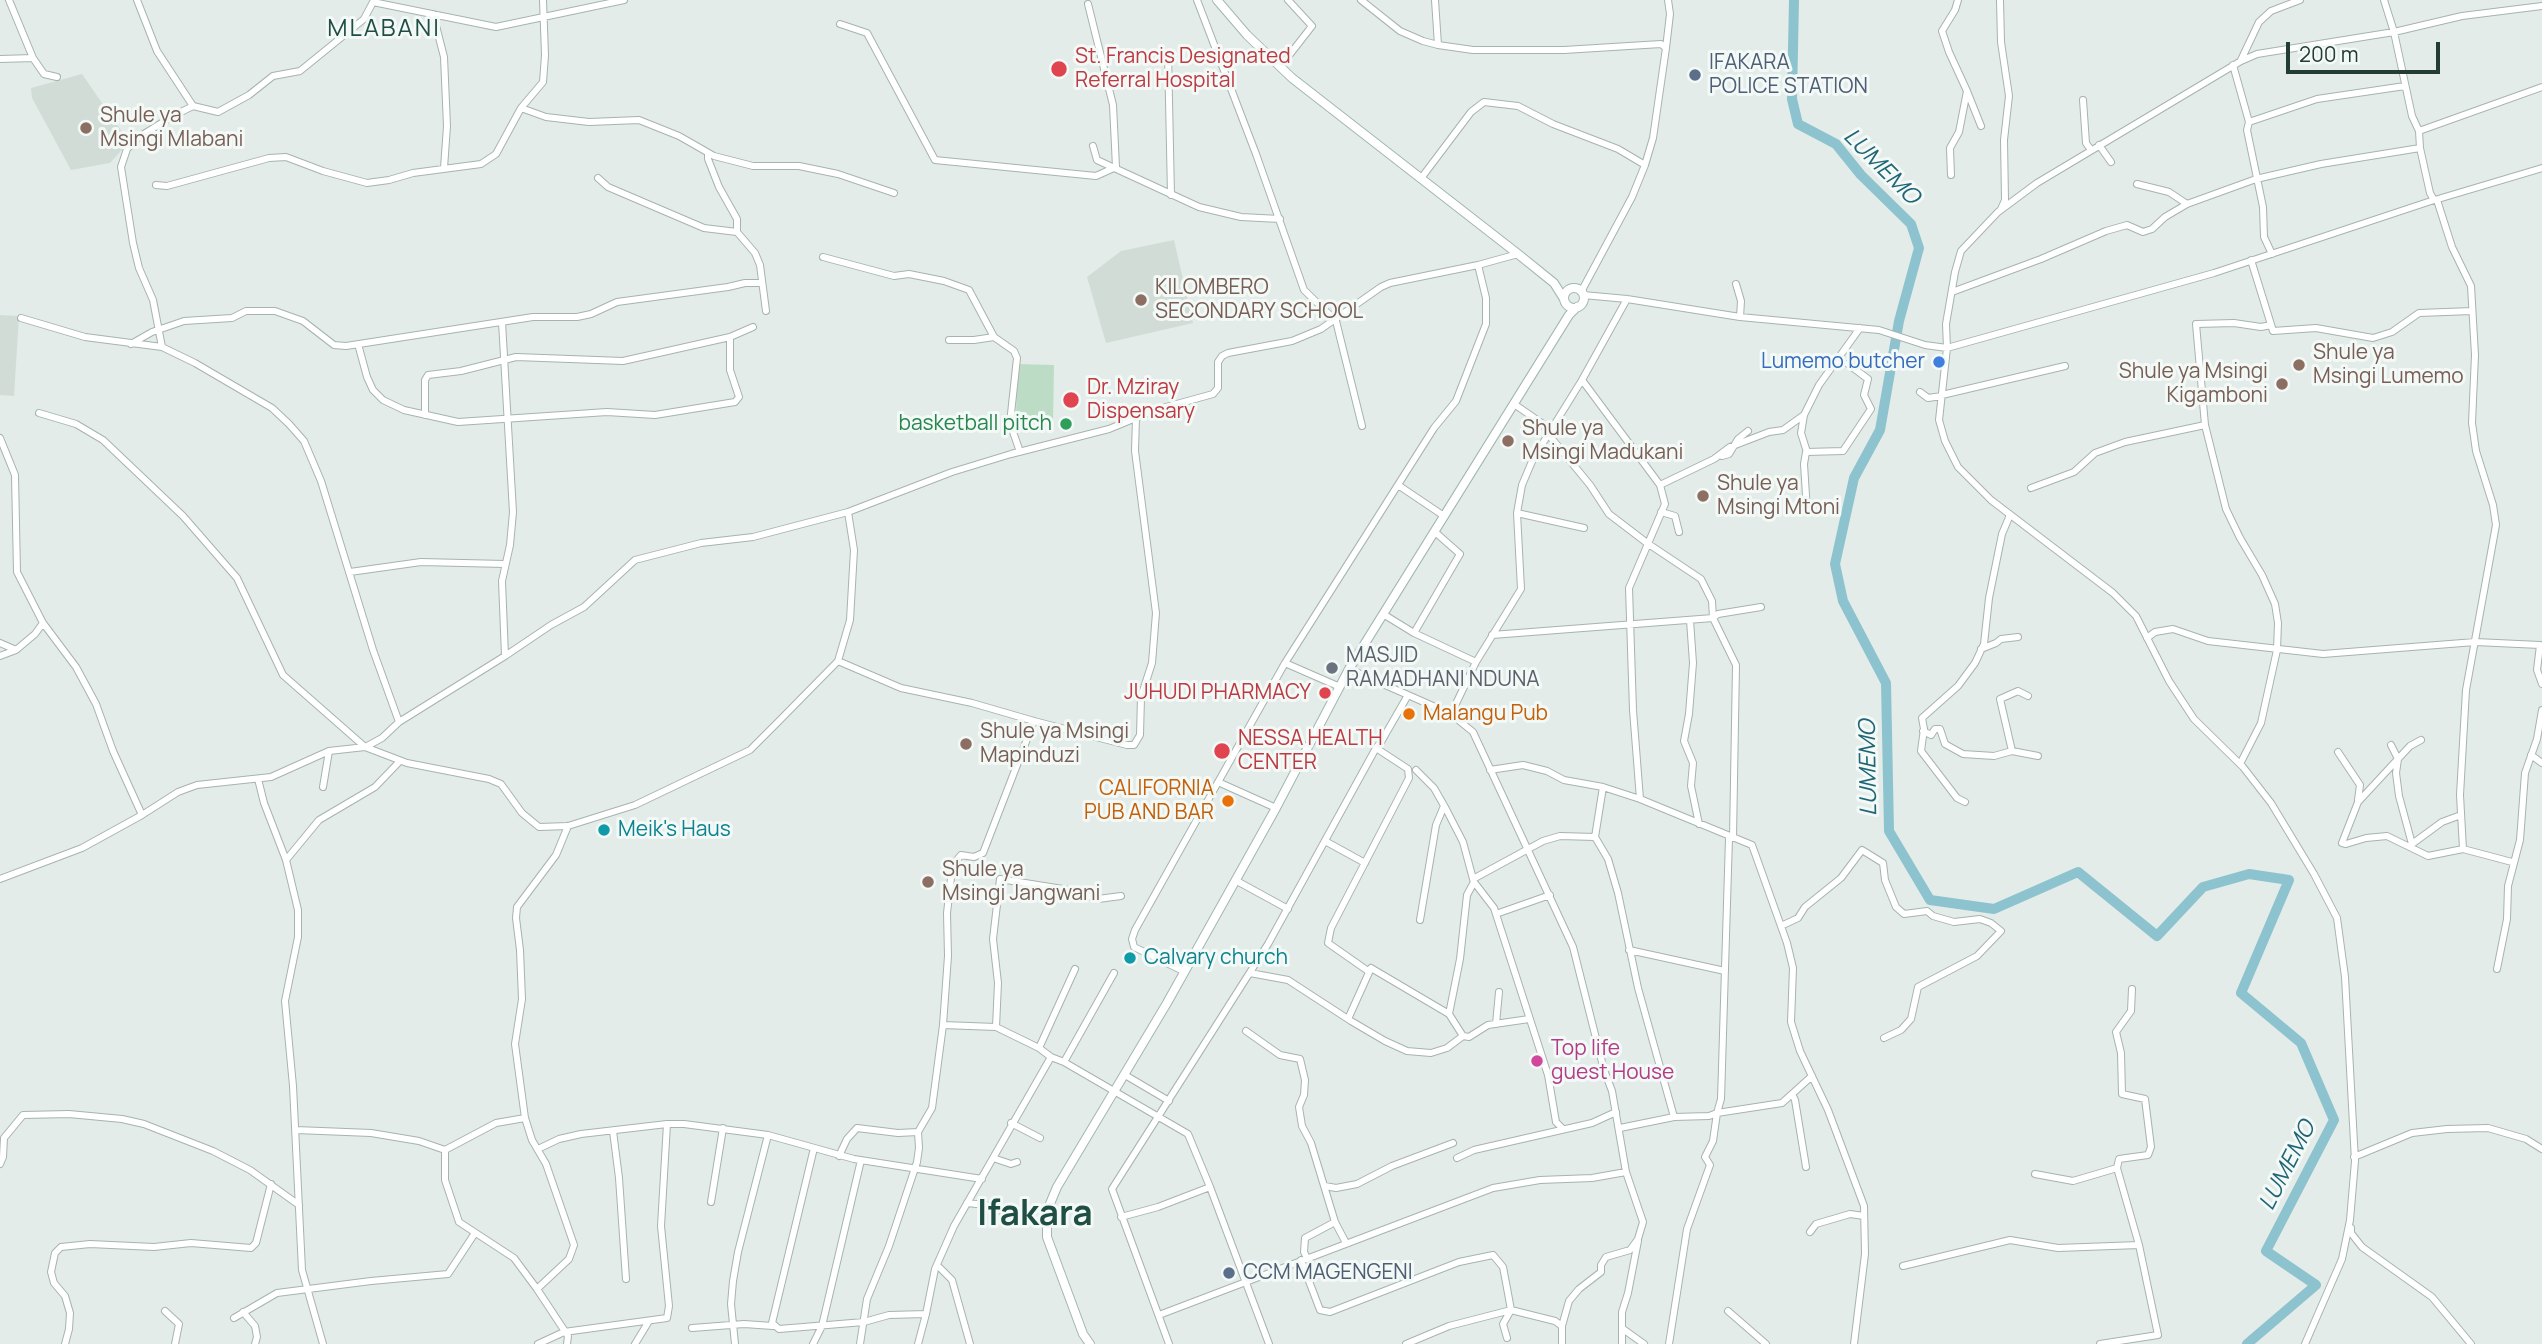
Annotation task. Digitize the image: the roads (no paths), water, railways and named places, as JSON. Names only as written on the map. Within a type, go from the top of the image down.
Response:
[{"type":"main road","points":[[1217,0],[1247,35],[1280,67],[1554,283],[1579,292]]},
{"type":"main road","points":[[1554,283],[1565,301],[1570,306],[1577,306]]},
{"type":"main road","points":[[1567,320],[1566,292],[1579,292]]},
{"type":"main road","points":[[1090,1344],[1083,1334],[1047,1237],[1047,1212],[1058,1187],[1125,1075],[1276,808],[1349,669],[1567,320],[1582,301],[1579,292]]},
{"type":"street","points":[[9,0],[33,58],[44,74],[57,77]]},
{"type":"street","points":[[137,0],[157,51],[194,106]]},
{"type":"street","points":[[156,185],[167,186],[269,158],[286,157],[367,183],[444,168],[481,164],[496,154],[521,108],[543,82],[543,0]]},
{"type":"street","points":[[162,347],[153,300],[139,268],[133,243],[121,167],[127,149],[139,136],[194,106],[218,112],[249,94],[272,76],[300,71],[364,19],[373,2],[496,27],[624,0]]},
{"type":"street","points":[[1197,0],[1304,290],[1336,321],[1362,426]]},
{"type":"street","points":[[1280,67],[1312,26],[1288,0]]},
{"type":"street","points":[[1361,0],[1400,31],[1438,45],[1473,50],[1564,50],[1661,44],[1666,48]]},
{"type":"street","points":[[1435,0],[1438,45]]},
{"type":"street","points":[[1668,0],[1670,14],[1666,48],[1653,138],[1645,165],[1632,197],[1579,292],[1740,317],[1879,330],[1947,348],[2214,273],[2542,168]]},
{"type":"street","points":[[1958,0],[1942,31],[1948,52],[1981,126]]},
{"type":"street","points":[[2000,0],[2001,42],[2009,96],[2004,139],[2005,200],[2000,211]]},
{"type":"street","points":[[2241,61],[2259,22],[2271,11],[2300,0]]},
{"type":"street","points":[[2384,0],[2412,116],[2419,131],[2430,193],[2434,200],[2437,200],[2452,247],[2470,286],[2475,355],[2472,423],[2476,451],[2493,505],[2496,525],[2466,690],[2461,815],[2463,849]]},
{"type":"street","points":[[1088,4],[1113,105],[1116,167]]},
{"type":"street","points":[[2305,1344],[2342,1259],[2350,1220],[2354,1157],[2345,977],[2337,918],[2271,803],[2240,764],[2194,719],[2169,681],[2136,616],[2113,593],[2010,515],[1958,467],[1945,441],[1939,420],[1952,292],[1961,251],[2000,211],[2037,183],[2241,61],[2257,54],[2393,32],[2462,16],[2542,6]]},
{"type":"street","points":[[433,14],[444,57],[447,126],[444,168]]},
{"type":"street","points":[[840,24],[867,33],[935,160],[1096,176],[1116,167]]},
{"type":"street","points":[[1168,53],[1171,195]]},
{"type":"street","points":[[0,59],[33,58]]},
{"type":"street","points":[[2234,65],[2249,122],[2247,130],[2263,207],[2264,237],[2272,254]]},
{"type":"street","points":[[2249,122],[2317,100],[2405,86]]},
{"type":"street","points":[[2419,131],[2542,87]]},
{"type":"street","points":[[1951,174],[1950,148],[1959,132],[1967,91]]},
{"type":"street","points":[[2083,100],[2086,143],[2091,150]]},
{"type":"street","points":[[1422,177],[1471,112],[1484,102],[1518,106],[1553,124],[1618,149],[1645,165]]},
{"type":"street","points":[[521,108],[546,117],[589,122],[639,120],[679,136],[708,153],[752,166],[799,166],[838,174],[894,193]]},
{"type":"street","points":[[2099,145],[2111,162]]},
{"type":"street","points":[[1093,146],[1097,160],[1199,207],[1241,217],[1280,219]]},
{"type":"street","points":[[1952,292],[2106,231],[2127,225],[2143,232],[2152,229],[2165,217],[2187,204],[2256,179],[2321,164],[2420,148]]},
{"type":"street","points":[[708,153],[719,187],[737,219],[737,232],[755,253],[766,311]]},
{"type":"street","points":[[598,178],[608,187],[704,228],[737,232]]},
{"type":"street","points":[[2137,184],[2169,192],[2187,204]]},
{"type":"street","points":[[0,879],[82,848],[142,816],[178,792],[197,785],[258,779],[280,774],[329,751],[365,747],[382,738],[399,722],[551,625],[584,607],[635,560],[701,543],[753,537],[848,512],[952,472],[1109,429],[1216,391],[1218,362],[1222,356],[1292,341],[1336,321],[1390,283],[1518,254]]},
{"type":"street","points":[[822,257],[894,276],[909,274],[944,281],[969,290],[994,337],[1014,351],[1017,358],[1010,423],[1020,452]]},
{"type":"street","points":[[2251,260],[2273,331],[2316,328],[2374,338],[2392,332],[2419,313],[2472,311]]},
{"type":"street","points":[[1183,971],[1135,947],[1132,939],[1135,930],[1285,663],[1434,428],[1456,401],[1486,324],[1486,298],[1478,265]]},
{"type":"street","points":[[131,344],[184,321],[232,318],[246,312],[275,311],[303,321],[334,345],[358,344],[533,317],[577,317],[591,314],[617,302],[745,283],[762,283]]},
{"type":"street","points":[[1736,284],[1741,301],[1740,317]]},
{"type":"street","points":[[1451,714],[1476,662],[1521,589],[1517,513],[1522,485],[1532,459],[1583,380],[1627,299]]},
{"type":"street","points":[[21,317],[85,337],[162,347],[272,408],[304,441],[321,481],[373,650],[399,722]]},
{"type":"street","points":[[502,321],[513,512],[510,545],[502,581],[505,656]]},
{"type":"street","points":[[2240,764],[2260,723],[2277,650],[2278,622],[2275,604],[2262,575],[2226,509],[2205,425],[2196,324],[2234,323],[2262,327],[2271,325]]},
{"type":"street","points":[[425,415],[425,380],[428,375],[533,356],[623,361],[730,337],[752,327]]},
{"type":"street","points":[[1807,511],[1804,464],[1807,452],[1801,433],[1804,415],[1819,386],[1860,328]]},
{"type":"street","points":[[358,344],[367,377],[373,390],[383,400],[391,406],[458,422],[607,412],[655,415],[734,402],[738,397],[730,365],[730,337]]},
{"type":"street","points":[[948,340],[994,337]]},
{"type":"street","points":[[1807,452],[1843,451],[1871,409],[1864,396],[1868,379],[1848,363]]},
{"type":"street","points":[[1920,392],[1928,398],[1942,396],[2065,366]]},
{"type":"street","points":[[1583,380],[1660,485],[1664,504],[1629,588],[1633,710],[1640,799]]},
{"type":"street","points":[[1514,404],[1543,424],[1609,514],[1701,579],[1712,601],[1713,618],[1736,665],[1721,1099],[1713,1141],[1705,1157],[1710,1165],[1687,1229],[1670,1344]]},
{"type":"street","points":[[39,413],[76,424],[103,440],[183,516],[221,557],[236,578],[283,675],[365,747],[400,761],[489,779],[501,784],[522,813],[539,827],[568,826],[635,805],[750,750],[838,661],[850,620],[853,550],[848,512]]},
{"type":"street","points":[[1660,485],[1735,445],[1769,432],[1783,430],[1804,415]]},
{"type":"street","points":[[838,661],[901,688],[972,703],[1134,745],[1140,735],[1141,697],[1152,663],[1156,612],[1135,452],[1136,418]]},
{"type":"street","points":[[2031,488],[2074,472],[2095,453],[2125,442],[2205,425]]},
{"type":"street","points":[[1735,445],[1748,430]]},
{"type":"street","points":[[0,438],[15,475],[17,572],[43,623],[76,667],[96,704],[113,751],[142,816]]},
{"type":"street","points":[[1398,485],[1444,516]]},
{"type":"street","points":[[1661,512],[1675,516],[1679,532]]},
{"type":"street","points":[[1517,513],[1584,528]]},
{"type":"street","points":[[1965,802],[1957,798],[1921,751],[1922,718],[1958,686],[1982,649],[2002,534],[2010,515]]},
{"type":"street","points":[[1414,633],[1460,554],[1435,532]]},
{"type":"street","points":[[350,572],[421,562],[505,564]]},
{"type":"street","points":[[1492,635],[1713,618],[1718,614],[1761,607]]},
{"type":"street","points":[[1383,614],[1414,633],[1476,662]]},
{"type":"street","points":[[1690,620],[1693,663],[1684,741],[1693,763],[1691,786],[1699,824]]},
{"type":"street","points":[[0,656],[16,650],[35,634],[43,623]]},
{"type":"street","points":[[2147,638],[2155,632],[2173,629],[2208,641],[2323,654],[2475,642],[2540,645],[2537,670],[2542,684]]},
{"type":"street","points":[[1982,649],[2001,639],[2018,638]]},
{"type":"street","points":[[0,643],[16,650]]},
{"type":"street","points":[[1285,663],[1340,687]]},
{"type":"street","points":[[1349,669],[1451,714],[1473,732],[1573,947],[1620,1128],[1626,1172],[1643,1222],[1622,1312],[1622,1344]]},
{"type":"street","points":[[2012,751],[2000,699],[2018,691],[2028,695]]},
{"type":"street","points":[[1169,1344],[1112,1189],[1288,909],[1408,695]]},
{"type":"street","points":[[2497,969],[2507,919],[2512,862],[2519,841],[2525,774],[2537,738],[2542,710]]},
{"type":"street","points":[[860,1344],[867,1299],[889,1246],[915,1169],[919,1154],[918,1132],[932,1108],[943,1025],[948,956],[947,913],[954,869],[961,855],[974,857],[983,853],[1034,721]]},
{"type":"street","points":[[1923,732],[1931,735],[1935,729],[1940,729],[1945,744],[1963,754],[1994,756],[2012,751],[2038,756]]},
{"type":"street","points":[[2358,802],[2410,746],[2421,740]]},
{"type":"street","points":[[2391,745],[2398,759],[2396,773],[2400,807],[2411,845]]},
{"type":"street","points":[[1371,968],[1368,971],[1328,943],[1331,928],[1409,778],[1408,769],[1376,748]]},
{"type":"street","points":[[323,787],[329,751]]},
{"type":"street","points":[[2338,752],[2360,785],[2358,802],[2342,843],[2387,836],[2411,845],[2428,856],[2463,849],[2512,862]]},
{"type":"street","points":[[2531,755],[2542,763]]},
{"type":"street","points":[[286,860],[319,820],[375,787],[400,761]]},
{"type":"street","points":[[1490,770],[1523,765],[1547,771],[1564,780],[1603,787],[1640,799],[1752,845],[1793,968],[1791,1022],[1800,1051],[1850,1164],[1864,1206],[1865,1254],[1854,1344]]},
{"type":"street","points":[[1416,770],[1434,788],[1463,842],[1474,881],[1494,908],[1548,1075],[1556,1122],[1563,1129]]},
{"type":"street","points":[[258,779],[264,803],[286,860],[299,921],[285,1001],[296,1130],[302,1270],[323,1344]]},
{"type":"street","points":[[1218,782],[1276,808]]},
{"type":"street","points":[[1603,787],[1595,837],[1608,859],[1618,893],[1629,950],[1674,1117]]},
{"type":"street","points":[[1420,920],[1436,825],[1444,806]]},
{"type":"street","points":[[2411,845],[2442,821],[2461,815]]},
{"type":"street","points":[[537,1289],[569,1259],[574,1245],[546,1164],[532,1140],[524,1118],[515,1044],[522,999],[516,918],[517,907],[556,855],[568,826]]},
{"type":"street","points":[[1449,1014],[1460,959],[1467,895],[1474,881],[1528,849],[1559,836],[1595,837]]},
{"type":"street","points":[[1325,841],[1365,863]]},
{"type":"street","points":[[1781,926],[1798,918],[1805,907],[1841,878],[1862,850],[1883,863],[1885,880],[1896,908],[1904,914],[1927,911],[1933,916],[1954,922],[1980,919],[2001,931],[1977,956],[1918,987],[1911,1020],[1901,1030],[1884,1038]]},
{"type":"street","points":[[996,1027],[998,984],[993,939],[1000,879],[1069,890],[1098,899],[1121,896]]},
{"type":"street","points":[[1235,880],[1288,909]]},
{"type":"street","points":[[1496,914],[1550,895]]},
{"type":"street","points":[[1629,950],[1725,971]]},
{"type":"street","points":[[1371,968],[1449,1014],[1463,1036]]},
{"type":"street","points":[[1348,1019],[1371,968]]},
{"type":"street","points":[[1039,1048],[1074,969]]},
{"type":"street","points":[[1250,972],[1288,980],[1348,1019],[1407,1051],[1431,1053],[1447,1048],[1463,1036],[1469,1037],[1488,1025],[1530,1019]]},
{"type":"street","points":[[1064,1062],[1114,974]]},
{"type":"street","points":[[2101,1344],[2158,1335],[2139,1245],[2117,1168],[2119,1159],[2148,1155],[2151,1147],[2145,1099],[2122,1094],[2121,1053],[2116,1032],[2131,1011],[2132,989]]},
{"type":"street","points":[[1496,1024],[1499,992]]},
{"type":"street","points":[[943,1025],[996,1027],[1064,1062],[1190,1136],[1269,1344]]},
{"type":"street","points":[[1246,1031],[1280,1055],[1300,1059],[1305,1080],[1304,1096],[1299,1107],[1302,1126],[1311,1143],[1335,1222],[1346,1244]]},
{"type":"street","points":[[918,1344],[937,1265],[967,1203],[1051,1057]]},
{"type":"street","points":[[1125,1075],[1169,1101]]},
{"type":"street","points":[[1620,1128],[1674,1117],[1709,1116],[1782,1103],[1812,1076]]},
{"type":"street","points":[[1792,1094],[1807,1167]]},
{"type":"street","points":[[1457,1157],[1474,1150],[1592,1123],[1616,1112]]},
{"type":"street","points":[[0,1164],[4,1157],[4,1138],[23,1115],[69,1114],[122,1119],[144,1124],[214,1151],[250,1170],[299,1205]]},
{"type":"street","points":[[296,1130],[370,1133],[419,1141],[445,1150],[496,1123],[524,1118]]},
{"type":"street","points":[[1011,1123],[1040,1138]]},
{"type":"street","points":[[538,1149],[559,1139],[667,1124],[768,1135],[839,1156],[982,1179]]},
{"type":"street","points":[[538,1344],[665,1319],[669,1312],[661,1226],[667,1124]]},
{"type":"street","points":[[711,1202],[723,1128]]},
{"type":"street","points":[[839,1156],[847,1139],[857,1128],[898,1133],[918,1132]]},
{"type":"street","points":[[2354,1157],[2412,1133],[2447,1129],[2488,1128],[2526,1139],[2542,1149]]},
{"type":"street","points":[[613,1131],[626,1279]]},
{"type":"street","points":[[735,1344],[731,1304],[738,1252],[768,1135]]},
{"type":"street","points":[[1325,1186],[1336,1188],[1357,1184],[1392,1166],[1453,1143]]},
{"type":"street","points":[[692,1328],[735,1324],[773,1326],[814,1148]]},
{"type":"street","points":[[445,1150],[445,1180],[459,1222],[514,1258],[537,1289],[566,1337],[574,1344]]},
{"type":"street","points":[[993,1158],[1011,1164],[1017,1162]]},
{"type":"street","points":[[813,1344],[822,1326],[861,1160]]},
{"type":"street","points":[[2035,1174],[2073,1181],[2117,1168]]},
{"type":"street","points":[[1159,1315],[1493,1188],[1540,1180],[1592,1178],[1626,1172]]},
{"type":"street","points":[[65,1344],[71,1317],[65,1296],[54,1283],[51,1272],[55,1253],[61,1247],[90,1244],[154,1247],[191,1243],[251,1248],[256,1243],[271,1184]]},
{"type":"street","points":[[1121,1217],[1158,1207],[1210,1187]]},
{"type":"street","points":[[967,1203],[986,1205],[997,1211],[1011,1209],[1026,1218]]},
{"type":"street","points":[[1810,1232],[1816,1224],[1850,1214],[1864,1216]]},
{"type":"street","points":[[2350,1220],[2351,1233],[2362,1247],[2432,1297],[2471,1344]]},
{"type":"street","points":[[1335,1222],[1305,1238],[1304,1259],[1320,1310],[1330,1312],[1459,1262],[1493,1255],[1503,1267],[1511,1310],[1503,1324],[1507,1338]]},
{"type":"street","points":[[234,1318],[274,1294],[371,1281],[448,1275],[475,1233]]},
{"type":"street","points":[[1562,1344],[1562,1326],[1569,1301],[1579,1289],[1601,1272],[1601,1265],[1606,1257],[1630,1250],[1638,1239]]},
{"type":"street","points":[[1903,1266],[2010,1240],[2058,1248],[2139,1245]]},
{"type":"street","points":[[937,1265],[952,1280],[970,1344]]},
{"type":"street","points":[[1406,1344],[1449,1326],[1511,1310],[1555,1321],[1562,1326]]},
{"type":"street","points":[[165,1311],[179,1324],[175,1344]]},
{"type":"street","points":[[1728,1311],[1766,1344]]},
{"type":"street","points":[[243,1312],[255,1326],[255,1344]]},
{"type":"street","points":[[772,1323],[779,1329],[864,1322],[889,1315],[926,1314]]},
{"type":"street","points":[[635,1344],[649,1321]]},
{"type":"street","points":[[1623,1329],[1644,1344]]},
{"type":"waterway","name":"LUMEMO","points":[[1794,0],[1792,99],[1798,124],[1836,144],[1861,175],[1911,224],[1919,248],[1899,321],[1880,430],[1854,478],[1835,564],[1843,601],[1886,683],[1889,831],[1930,900],[1994,909],[2078,872],[2157,936],[2203,887],[2249,874],[2289,880],[2241,993],[2301,1043],[2334,1120],[2266,1251],[2316,1285],[2247,1344]]},
{"type":"place","name":"St. Francis Designated Referral Hospital","points":[[1059,69]]},
{"type":"place","name":"IFAKARA POLICE STATION","points":[[1695,75]]},
{"type":"place","name":"Shule ya Msingi Mlabani","points":[[86,128]]},
{"type":"place","name":"KILOMBERO SECONDARY SCHOOL","points":[[1141,300]]},
{"type":"place","name":"Lumemo butcher","points":[[1939,362]]},
{"type":"place","name":"Shule ya Msingi Lumemo","points":[[2299,365]]},
{"type":"place","name":"Shule ya Msingi Kigamboni","points":[[2282,384]]},
{"type":"place","name":"Dr. Mziray Dispensary","points":[[1071,400]]},
{"type":"place","name":"basketball pitch","points":[[1066,424]]},
{"type":"place","name":"Shule ya Msingi Madukani","points":[[1508,441]]},
{"type":"place","name":"Shule ya Msingi Mtoni","points":[[1703,496]]},
{"type":"place","name":"MASJID RAMADHANI NDUNA","points":[[1332,668]]},
{"type":"place","name":"JUHUDI PHARMACY","points":[[1325,693]]},
{"type":"place","name":"Malangu Pub","points":[[1409,714]]},
{"type":"place","name":"Shule ya Msingi Mapinduzi","points":[[966,744]]},
{"type":"place","name":"NESSA HEALTH CENTER","points":[[1222,751]]},
{"type":"place","name":"CALIFORNIA PUB AND BAR","points":[[1228,801]]},
{"type":"place","name":"Meik's Haus","points":[[604,830]]},
{"type":"place","name":"Shule ya Msingi Jangwani","points":[[928,882]]},
{"type":"place","name":"Calvary church","points":[[1130,958]]},
{"type":"place","name":"Top life guest House","points":[[1537,1061]]},
{"type":"place","name":"CCM MAGENGENI","points":[[1229,1273]]},
{"type":"district","name":"MLABANI","points":[[384,29]]},
{"type":"district","name":"Ifakara","points":[[1035,1215]]}]
